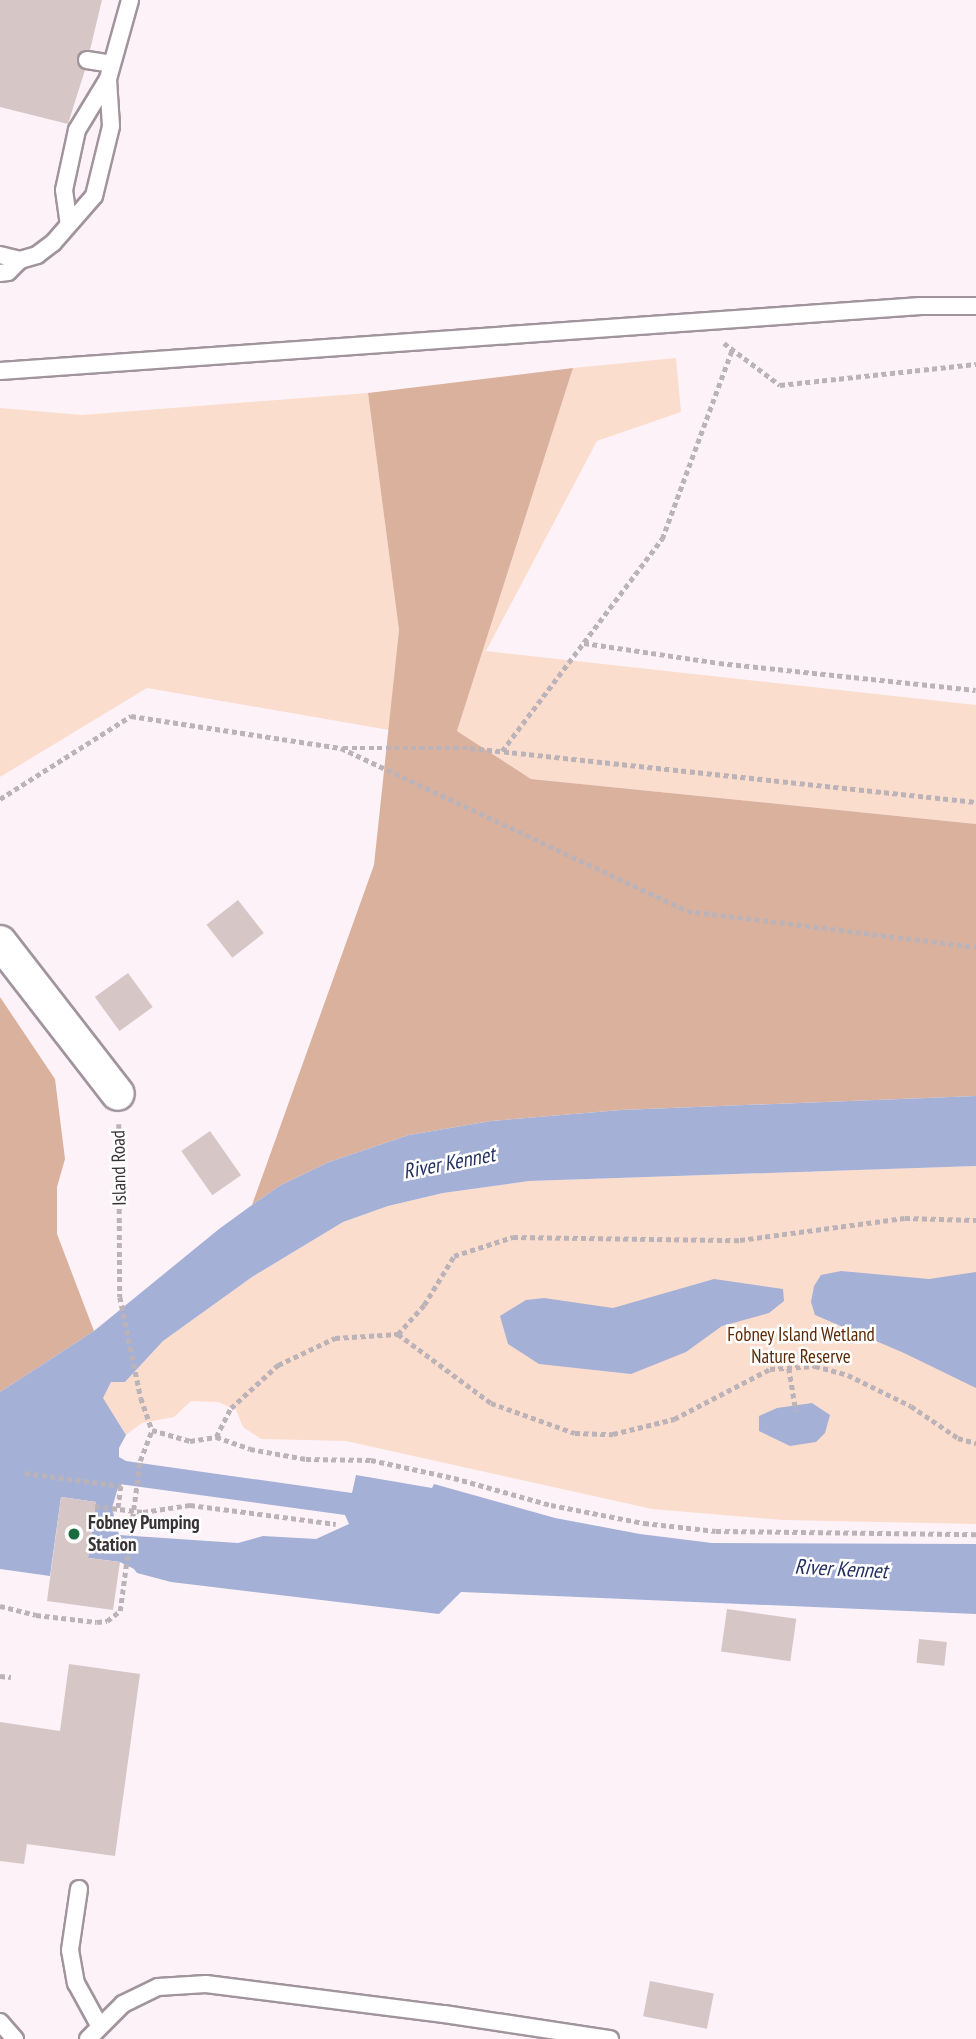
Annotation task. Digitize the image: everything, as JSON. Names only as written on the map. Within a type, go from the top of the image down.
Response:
[{"type":"street","points":[[0,942],[118,1094]]},
{"type":"lane","points":[[69,224],[64,190],[77,130],[109,72],[130,0]]},
{"type":"lane","points":[[87,60],[109,72]]},
{"type":"lane","points":[[0,273],[8,272],[20,260],[37,255],[94,196],[111,127],[109,72]]},
{"type":"lane","points":[[0,255],[20,260]]},
{"type":"lane","points":[[0,371],[921,306],[976,306]]},
{"type":"lane","points":[[79,1889],[70,1950],[76,1983],[99,2025]]},
{"type":"lane","points":[[88,2039],[99,2025],[123,2004],[158,1987],[206,1984],[444,2014],[610,2039]]},
{"type":"lane","points":[[0,2022],[15,2039]]},
{"type":"path","points":[[501,751],[662,539],[733,350],[780,385],[976,364]]},
{"type":"path","points":[[584,643],[719,663],[976,690]]},
{"type":"path","points":[[0,799],[131,716],[341,748],[470,748],[976,802]]},
{"type":"path","points":[[341,748],[687,911],[976,947]]},
{"type":"path","name":"Island Road","points":[[118,1094],[120,1297],[141,1398],[152,1430]]},
{"type":"path","points":[[398,1334],[424,1305],[454,1256],[513,1237],[740,1240],[905,1218],[976,1220]]},
{"type":"path","points":[[216,1437],[231,1408],[278,1366],[335,1338],[398,1334],[491,1403],[575,1433],[613,1434],[674,1419],[770,1369],[815,1366],[848,1375],[911,1406],[958,1438],[976,1443]]},
{"type":"path","points":[[789,1368],[796,1410]]},
{"type":"path","points":[[0,1606],[60,1619],[107,1621],[120,1611],[141,1461],[152,1430],[190,1441],[216,1437],[250,1449],[306,1459],[371,1461],[454,1478],[551,1505],[644,1523],[716,1531],[976,1534]]},
{"type":"path","points":[[25,1473],[121,1486],[115,1508]]},
{"type":"path","points":[[95,1506],[134,1511],[190,1505],[336,1524]]},
{"type":"path","points":[[0,1676],[11,1677]]},
{"type":"green space","points":[[676,358],[681,412],[597,441],[486,651],[976,705],[976,824],[531,779],[457,731],[573,368]]},
{"type":"green space","points":[[368,393],[399,630],[389,730],[147,688],[0,777],[0,408],[82,415]]},
{"type":"green space","name":"Fobney Island Wetland Nature Reserve","points":[[976,1166],[976,1524],[782,1520],[652,1509],[346,1441],[261,1439],[243,1427],[236,1410],[218,1402],[191,1401],[174,1417],[142,1423],[126,1435],[102,1398],[111,1382],[125,1382],[163,1341],[252,1277],[343,1222],[388,1206],[443,1193],[529,1181]]},
{"type":"shaded area","points":[[573,368],[457,731],[531,779],[976,824],[976,1096],[621,1110],[491,1121],[409,1135],[329,1162],[281,1185],[252,1205],[374,865],[399,630],[368,393]]},
{"type":"shaded area","points":[[0,997],[55,1079],[65,1159],[57,1187],[57,1234],[94,1331],[0,1392]]},
{"type":"water","name":"River Kennet","points":[[976,1096],[976,1166],[529,1181],[443,1193],[388,1206],[343,1222],[252,1277],[163,1341],[125,1382],[111,1382],[103,1398],[126,1435],[119,1448],[119,1457],[126,1461],[352,1493],[356,1475],[432,1488],[434,1484],[555,1518],[640,1534],[712,1543],[976,1544],[976,1614],[461,1592],[439,1614],[171,1582],[137,1573],[120,1562],[88,1558],[96,1502],[61,1497],[50,1576],[0,1569],[0,1392],[94,1331],[219,1229],[281,1185],[329,1162],[409,1135],[491,1121],[621,1110]],"holes":[[[119,1484],[345,1515],[349,1524],[316,1539],[263,1536],[238,1543],[119,1535],[112,1508]]]},
{"type":"water","points":[[841,1271],[929,1279],[976,1272],[976,1388],[904,1353],[815,1315],[811,1302],[814,1286],[821,1275]]},
{"type":"water","points":[[714,1279],[783,1289],[784,1301],[769,1313],[722,1326],[686,1352],[631,1374],[539,1364],[508,1344],[500,1316],[526,1300],[544,1298],[613,1308]]},
{"type":"water","points":[[812,1403],[830,1415],[825,1433],[816,1442],[790,1446],[759,1431],[759,1416],[777,1408]]},
{"type":"building","points":[[0,0],[102,0],[90,50],[83,50],[77,58],[77,64],[85,70],[68,124],[0,107]]},
{"type":"building","points":[[238,900],[264,933],[232,958],[206,925]]},
{"type":"building","points":[[128,973],[153,1007],[120,1031],[95,997]]},
{"type":"building","points":[[210,1131],[241,1175],[212,1195],[181,1151]]},
{"type":"building","name":"Fobney Pumping Station","points":[[61,1497],[96,1502],[88,1558],[120,1562],[113,1610],[47,1601]]},
{"type":"building","points":[[727,1609],[796,1619],[790,1661],[721,1652]]},
{"type":"building","points":[[919,1639],[947,1642],[944,1666],[916,1663]]},
{"type":"building","points":[[69,1664],[140,1674],[115,1856],[27,1844],[24,1864],[0,1861],[0,1722],[60,1731]]},
{"type":"building","points":[[650,1981],[714,1993],[707,2029],[643,2016]]},
{"type":"place","name":"Fobney Pumping Station","points":[[74,1534]]}]
